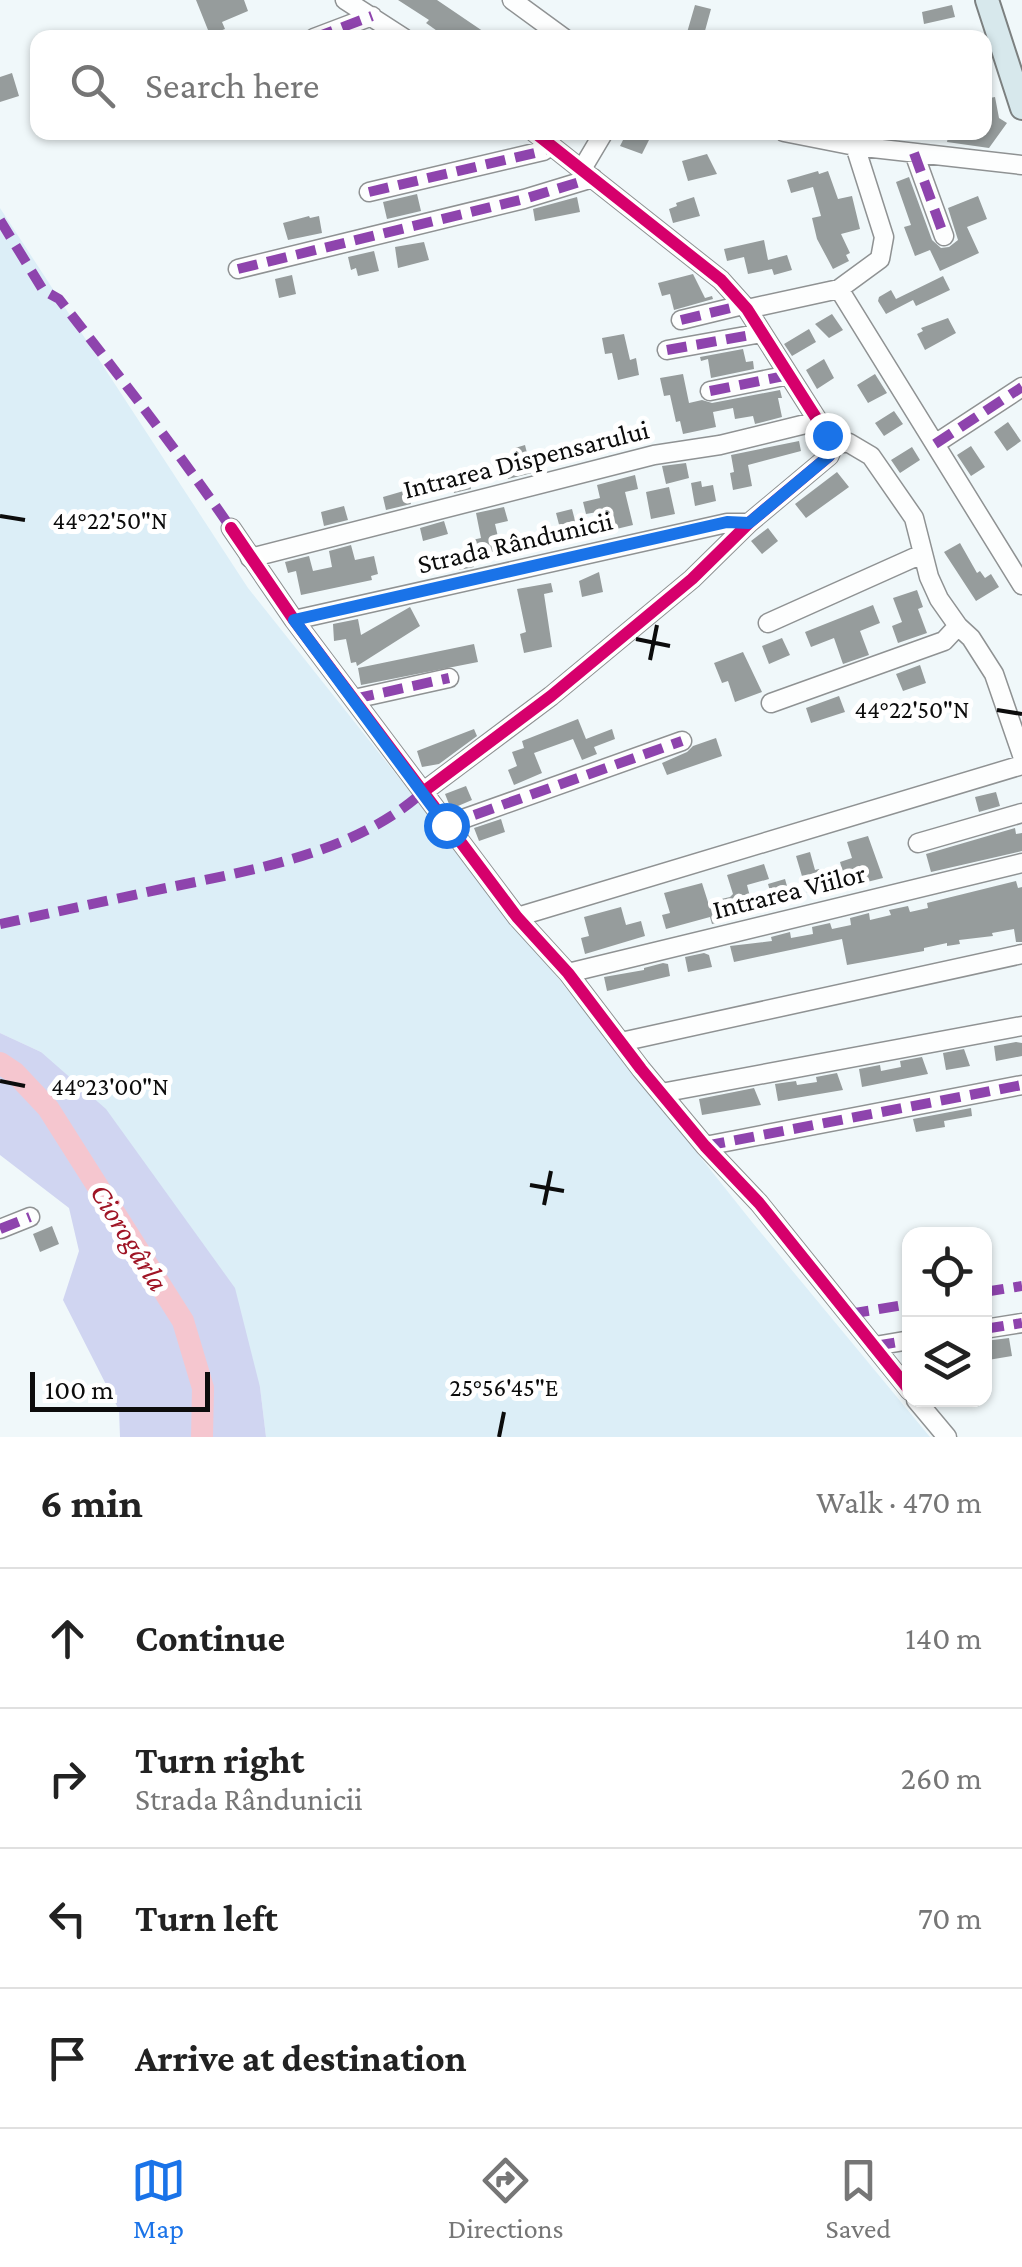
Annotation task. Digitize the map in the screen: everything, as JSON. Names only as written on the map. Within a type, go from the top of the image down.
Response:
[{"type":"main road","points":[[987,0],[1017,80],[1022,108]]},
{"type":"street","points":[[345,0],[392,30]]},
{"type":"street","points":[[512,0],[553,30]]},
{"type":"street","points":[[335,30],[372,16]]},
{"type":"street","points":[[423,792],[551,696],[692,579],[749,523],[829,456],[831,443],[745,307],[706,266],[544,140]]},
{"type":"street","points":[[238,269],[524,199],[588,173],[601,140]]},
{"type":"street","points":[[825,140],[1022,164]]},
{"type":"street","points":[[369,192],[543,152],[551,146]]},
{"type":"street","points":[[682,320],[840,289],[874,265],[884,246],[856,146]]},
{"type":"street","points":[[914,152],[944,236]]},
{"type":"street","points":[[840,289],[1022,585]]},
{"type":"street","points":[[667,350],[762,333]]},
{"type":"street","points":[[710,392],[789,375]]},
{"type":"street","points":[[935,444],[1022,386]]},
{"type":"street","name":"Intrarea Dispensarului","points":[[250,558],[654,455],[720,445],[818,421]]},
{"type":"street","points":[[831,443],[848,443],[870,456],[914,518],[939,599],[972,638],[994,674],[1022,755]]},
{"type":"street","name":"Strada Rândunicii","points":[[294,620],[727,522],[749,523]]},
{"type":"street","points":[[231,528],[294,620],[517,917],[568,973],[704,1146],[759,1203],[902,1381]]},
{"type":"street","points":[[768,622],[922,554]]},
{"type":"street","points":[[771,703],[944,641],[958,626]]},
{"type":"street","points":[[354,699],[450,678]]},
{"type":"street","points":[[446,825],[682,740]]},
{"type":"street","points":[[517,917],[1022,765]]},
{"type":"street","points":[[918,842],[1022,813]]},
{"type":"street","name":"Intrarea Viilor","points":[[568,973],[1022,863]]},
{"type":"street","points":[[621,1042],[1022,954]]},
{"type":"street","points":[[661,1094],[1022,1026]]},
{"type":"street","points":[[704,1146],[1022,1085]]},
{"type":"street","points":[[0,1230],[30,1217]]},
{"type":"street","points":[[992,1328],[1022,1324]]},
{"type":"street","points":[[875,1346],[902,1341]]},
{"type":"street","points":[[922,1407],[947,1437]]},
{"type":"shaded area","points":[[0,208],[248,588],[752,1222],[930,1437],[266,1437],[260,1387],[41,1052],[0,1033]]},
{"type":"shaded area","points":[[0,1033],[41,1052],[106,1109],[235,1288],[260,1387],[266,1437],[120,1437],[119,1410],[63,1300],[79,1251],[69,1208],[0,1155]]},
{"type":"building","points":[[196,0],[244,0],[248,11],[222,22],[225,29],[208,30]]},
{"type":"building","points":[[398,0],[437,0],[481,30],[436,30],[426,23],[429,20]]},
{"type":"building","points":[[695,5],[711,9],[705,30],[688,30]]},
{"type":"building","points":[[952,5],[955,17],[924,24],[922,12]]},
{"type":"building","points":[[12,73],[19,96],[0,102],[0,77]]},
{"type":"building","points":[[995,97],[999,118],[1007,123],[989,148],[947,142],[992,140]]},
{"type":"building","points":[[623,140],[649,140],[642,154],[620,146]]},
{"type":"building","points":[[707,154],[717,174],[688,181],[682,161]]},
{"type":"building","points":[[828,171],[838,199],[852,196],[860,229],[841,234],[850,253],[846,255],[849,261],[833,269],[817,239],[812,218],[821,216],[813,187],[791,193],[787,180]]},
{"type":"building","points":[[909,177],[932,240],[941,248],[958,240],[948,208],[978,196],[987,219],[967,227],[979,253],[940,271],[930,250],[915,256],[904,227],[911,225],[896,182]]},
{"type":"building","points":[[417,194],[421,211],[387,219],[383,202]]},
{"type":"building","points":[[577,197],[580,212],[535,221],[533,209]]},
{"type":"building","points":[[694,197],[700,216],[673,223],[669,209]]},
{"type":"building","points":[[319,216],[322,233],[288,240],[283,223]]},
{"type":"building","points":[[764,240],[768,260],[787,255],[792,270],[774,275],[772,269],[748,274],[744,257],[727,261],[724,249]]},
{"type":"building","points":[[424,242],[429,260],[398,268],[395,247]]},
{"type":"building","points":[[374,251],[379,271],[358,276],[356,268],[351,270],[348,257]]},
{"type":"building","points":[[693,274],[705,298],[713,299],[674,310],[670,294],[662,296],[658,283]]},
{"type":"building","points":[[292,275],[296,294],[279,298],[275,279]]},
{"type":"building","points":[[943,276],[950,290],[916,306],[913,300],[886,314],[878,301],[891,290],[896,299]]},
{"type":"building","points":[[832,314],[843,330],[829,338],[815,324]]},
{"type":"building","points":[[948,318],[956,333],[925,350],[917,334],[923,331],[921,328]]},
{"type":"building","points":[[809,329],[816,342],[792,356],[784,344]]},
{"type":"building","points":[[624,334],[630,360],[636,358],[639,375],[618,380],[612,353],[605,354],[602,338]]},
{"type":"building","points":[[743,349],[746,362],[753,361],[754,369],[711,378],[708,359],[701,361],[700,357]]},
{"type":"building","points":[[824,359],[834,378],[817,389],[806,370]]},
{"type":"building","points":[[683,374],[689,403],[712,403],[780,390],[782,417],[755,424],[753,416],[735,419],[733,408],[713,412],[716,427],[683,434],[670,395],[664,396],[660,378]]},
{"type":"building","points":[[875,374],[887,393],[868,403],[857,385]]},
{"type":"building","points":[[894,411],[903,424],[884,436],[875,423]]},
{"type":"building","points":[[1008,422],[1021,441],[1007,451],[994,432]]},
{"type":"building","points":[[799,441],[801,451],[748,465],[752,486],[733,490],[731,455]]},
{"type":"building","points":[[525,445],[532,473],[508,479],[504,466],[519,462],[515,448]]},
{"type":"building","points":[[971,446],[985,467],[971,476],[957,455]]},
{"type":"building","points":[[912,447],[920,460],[900,473],[891,460]]},
{"type":"building","points":[[686,463],[689,478],[666,484],[662,466]]},
{"type":"building","points":[[837,472],[849,487],[806,518],[795,504]]},
{"type":"building","points":[[467,474],[471,489],[440,491],[438,482]]},
{"type":"building","points":[[635,475],[638,489],[625,492],[633,525],[608,531],[603,511],[586,514],[583,502],[600,498],[597,485]]},
{"type":"building","points":[[701,481],[702,487],[713,485],[716,501],[695,506],[691,483]]},
{"type":"building","points":[[669,487],[675,514],[651,519],[646,492]]},
{"type":"building","points":[[407,490],[411,504],[386,510],[383,497]]},
{"type":"building","points":[[344,506],[348,520],[324,526],[321,512]]},
{"type":"building","points":[[504,507],[508,521],[495,524],[502,554],[472,560],[474,567],[459,570],[455,552],[474,548],[472,540],[481,538],[476,513]]},
{"type":"building","points":[[572,509],[578,532],[562,536],[556,513]]},
{"type":"building","points":[[444,521],[448,534],[423,541],[420,528]]},
{"type":"building","points":[[768,528],[778,541],[762,554],[751,541]]},
{"type":"building","points":[[960,543],[977,573],[980,571],[985,578],[991,574],[999,587],[976,601],[944,552]]},
{"type":"building","points":[[351,545],[355,560],[374,556],[378,574],[371,576],[372,580],[301,595],[296,571],[288,573],[285,562],[309,556],[313,571],[332,567],[329,551]]},
{"type":"building","points":[[599,572],[603,592],[582,597],[579,581]]},
{"type":"building","points":[[551,583],[553,592],[544,594],[552,647],[524,653],[520,634],[526,632],[517,589]]},
{"type":"building","points":[[917,590],[923,607],[918,609],[927,633],[898,643],[892,626],[902,622],[893,598]]},
{"type":"building","points":[[873,605],[880,623],[860,631],[869,655],[843,664],[834,638],[811,647],[805,632]]},
{"type":"building","points":[[410,607],[420,626],[357,666],[356,662],[351,663],[346,639],[334,641],[333,624],[358,619],[361,635]]},
{"type":"building","points":[[782,638],[790,655],[769,664],[762,646]]},
{"type":"building","points":[[474,644],[478,662],[361,685],[358,668]]},
{"type":"building","points":[[743,652],[762,692],[735,702],[728,681],[722,683],[714,663]]},
{"type":"building","points":[[920,665],[926,683],[903,691],[896,674]]},
{"type":"building","points":[[839,696],[845,712],[811,723],[806,708]]},
{"type":"building","points":[[578,719],[586,739],[612,729],[615,739],[594,747],[597,754],[582,760],[573,739],[534,753],[542,773],[514,785],[508,770],[517,766],[512,752],[524,748],[522,741]]},
{"type":"building","points":[[474,729],[477,736],[439,764],[422,767],[417,751]]},
{"type":"building","points":[[716,738],[722,756],[667,775],[662,763]]},
{"type":"building","points":[[466,786],[472,800],[451,809],[445,794]]},
{"type":"building","points":[[996,792],[1000,806],[979,812],[975,797]]},
{"type":"building","points":[[501,819],[505,832],[479,841],[474,828]]},
{"type":"building","points":[[1015,828],[1016,834],[1022,833],[1022,851],[931,872],[926,854]]},
{"type":"building","points":[[868,836],[883,878],[847,887],[840,862],[852,858],[847,842]]},
{"type":"building","points":[[810,852],[826,890],[807,893],[796,856]]},
{"type":"building","points":[[764,864],[769,879],[747,885],[754,912],[712,924],[710,917],[666,929],[662,915],[670,913],[664,893],[702,883],[708,902],[730,897],[733,894],[727,875]]},
{"type":"building","points":[[785,879],[791,900],[774,905],[768,884]]},
{"type":"building","points":[[1016,881],[1018,888],[1022,887],[1022,942],[1016,942],[1014,929],[959,940],[960,944],[947,943],[847,965],[842,939],[734,962],[730,946],[772,941],[771,937],[790,932],[791,938],[813,934],[812,927],[830,923],[832,929],[851,925],[850,918],[869,913],[870,920],[908,906],[910,912],[928,908],[927,903]]},
{"type":"building","points":[[621,907],[626,925],[641,921],[645,936],[585,954],[581,938],[589,936],[584,917]]},
{"type":"building","points":[[709,955],[712,967],[688,972],[685,957]]},
{"type":"building","points":[[668,964],[670,976],[607,991],[604,977]]},
{"type":"building","points":[[1022,1043],[1022,1056],[996,1061],[994,1046]]},
{"type":"building","points":[[964,1049],[970,1066],[946,1070],[943,1053]]},
{"type":"building","points":[[922,1057],[928,1074],[862,1087],[859,1069],[880,1065],[881,1071],[901,1067],[900,1061]]},
{"type":"building","points":[[837,1073],[843,1090],[778,1101],[775,1084],[817,1082],[816,1077]]},
{"type":"building","points":[[754,1088],[761,1105],[702,1115],[699,1099]]},
{"type":"building","points":[[971,1108],[972,1116],[944,1121],[945,1127],[916,1132],[913,1119]]},
{"type":"building","points":[[52,1226],[59,1244],[40,1252],[33,1234]]},
{"type":"building","points":[[1009,1338],[1012,1356],[992,1359],[992,1340]]},
{"type":"waterway","name":"Ciorogârla","points":[[0,1063],[48,1108],[183,1321],[203,1388],[202,1437]]},
{"type":"marked path","points":[[335,30],[372,16]]},
{"type":"marked path","points":[[369,192],[551,146]]},
{"type":"marked path","points":[[914,153],[944,236]]},
{"type":"marked path","points":[[238,269],[524,199],[593,178]]},
{"type":"marked path","points":[[0,220],[43,290],[59,299],[231,528]]},
{"type":"marked path","points":[[681,320],[743,305]]},
{"type":"marked path","points":[[667,350],[762,333]]},
{"type":"marked path","points":[[710,391],[789,375]]},
{"type":"marked path","points":[[935,444],[1022,387]]},
{"type":"marked path","points":[[354,699],[449,678]]},
{"type":"marked path","points":[[446,825],[682,741]]},
{"type":"marked path","points":[[0,924],[302,856],[366,830],[423,792]]},
{"type":"marked path","points":[[705,1146],[1022,1085]]},
{"type":"marked path","points":[[0,1229],[30,1217]]},
{"type":"marked path","points":[[992,1291],[1022,1286]]},
{"type":"marked path","points":[[849,1314],[902,1305]]},
{"type":"marked path","points":[[992,1328],[1022,1323]]},
{"type":"marked path","points":[[875,1346],[902,1341]]},
{"type":"cycle path","points":[[423,792],[551,696],[692,579],[749,523],[829,456],[832,449],[747,309],[721,280],[544,140]]},
{"type":"cycle path","points":[[231,528],[294,620],[517,917],[568,973],[705,1146],[759,1203],[902,1381]]},
{"type":"route","points":[[446,825],[294,620],[727,522],[749,523],[829,456],[832,449],[827,435]]}]
